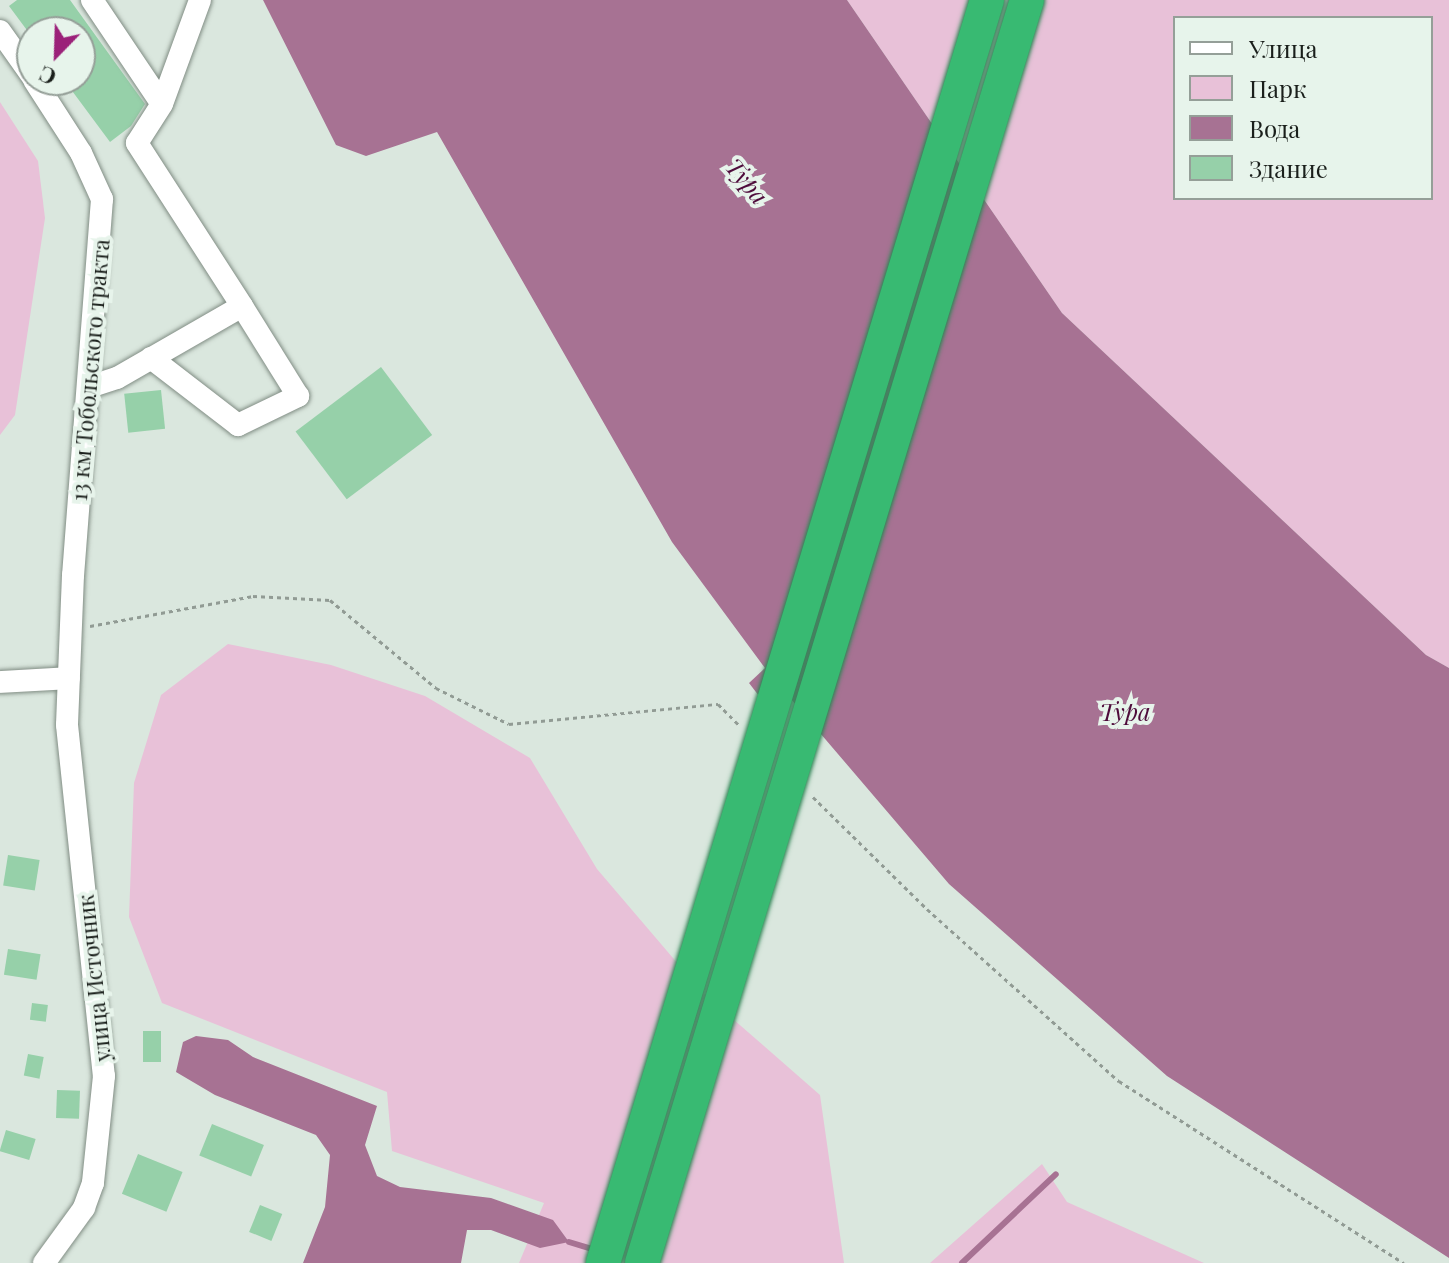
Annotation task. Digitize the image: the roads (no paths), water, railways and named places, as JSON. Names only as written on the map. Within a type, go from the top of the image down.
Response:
[{"type":"highway","points":[[603,1263],[987,0]]},
{"type":"highway","points":[[642,1263],[1027,0]]},
{"type":"street","points":[[92,0],[162,104]]},
{"type":"street","points":[[151,358],[238,425],[298,396],[137,143],[162,104],[200,0]]},
{"type":"street","name":"13 км Тобольского тракта","points":[[0,31],[16,54]]},
{"type":"street","name":"13 км Тобольского тракта","points":[[45,96],[81,153],[102,199],[69,678]]},
{"type":"street","points":[[89,387],[151,358],[242,306]]},
{"type":"street","points":[[0,682],[69,678]]},
{"type":"street","name":"улица Источник","points":[[44,1263],[84,1208],[93,1183],[104,1076],[67,725],[69,678]]},
{"type":"water","name":"Тура","points":[[263,0],[847,0],[1062,313],[1426,655],[1449,668],[1449,1258],[1167,1076],[949,884],[791,699],[773,714],[749,683],[765,668],[672,542],[437,132],[366,156],[336,145]]},
{"type":"water","points":[[196,1036],[228,1040],[253,1057],[377,1106],[365,1145],[377,1176],[400,1187],[491,1198],[553,1220],[569,1242],[540,1248],[491,1230],[467,1230],[461,1263],[303,1263],[325,1207],[330,1155],[316,1135],[215,1095],[176,1072],[183,1042]]},
{"type":"waterway","points":[[962,1263],[1056,1174]]},
{"type":"waterway","points":[[569,1242],[596,1250]]}]
